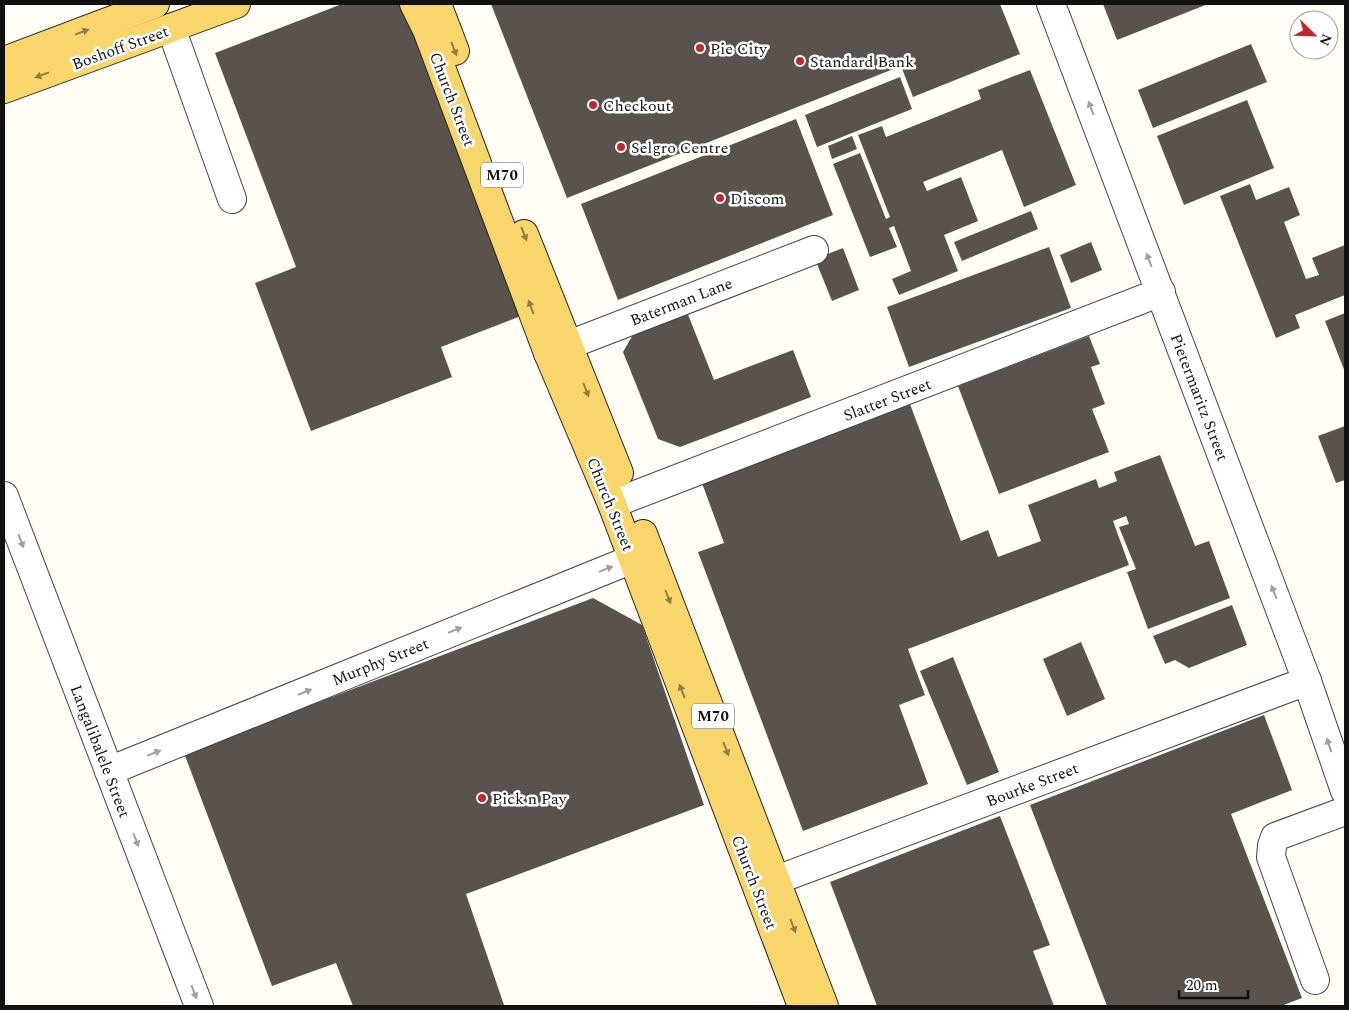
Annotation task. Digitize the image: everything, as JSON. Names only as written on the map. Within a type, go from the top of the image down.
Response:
[{"type":"main road","name":"Boshoff Street","points":[[4,62],[155,4]]},
{"type":"main road","name":"Boshoff Street","points":[[4,89],[236,4]]},
{"type":"main road","name":"Church Street","points":[[414,4],[427,30],[620,501],[767,884],[824,1006]]},
{"type":"main road","name":"Church Street","points":[[437,4],[530,250],[558,349]]},
{"type":"main road","name":"Church Street","points":[[767,884],[802,1006]]},
{"type":"street","name":"Pietermaritz Street","points":[[1051,4],[1307,681],[1345,791]]},
{"type":"street","points":[[171,28],[232,199]]},
{"type":"street","name":"Baterman Lane","points":[[558,349],[814,250]]},
{"type":"street","name":"Slatter Street","points":[[620,501],[1161,292]]},
{"type":"street","name":"Langalibalele Street","points":[[4,496],[199,1006]]},
{"type":"street","name":"Murphy Street","points":[[109,771],[641,555]]},
{"type":"street","name":"Bourke Street","points":[[767,884],[1307,681]]},
{"type":"street","points":[[1315,980],[1271,858],[1272,846],[1275,838],[1345,811]]},
{"type":"building","points":[[342,4],[409,4],[526,314],[441,347],[452,377],[311,431],[255,283],[296,267],[215,53]]},
{"type":"building","name":"Selgro Centre","points":[[491,4],[1000,4],[1020,54],[913,97],[901,66],[567,198]]},
{"type":"building","points":[[1103,4],[1208,4],[1117,40]]},
{"type":"building","points":[[1251,44],[1267,82],[1153,128],[1138,90]]},
{"type":"building","points":[[1030,70],[1076,185],[1024,207],[1002,150],[923,182],[927,191],[961,177],[978,221],[944,235],[958,271],[899,295],[892,279],[911,271],[894,226],[889,228],[897,247],[870,257],[833,164],[860,153],[886,219],[890,217],[858,135],[882,126],[886,137],[981,99],[978,90]]},
{"type":"building","points":[[900,77],[912,109],[817,147],[805,115]]},
{"type":"building","points":[[1247,100],[1274,168],[1184,205],[1157,136]]},
{"type":"building","points":[[796,119],[833,215],[618,300],[581,204]]},
{"type":"building","points":[[852,136],[857,149],[832,159],[828,146]]},
{"type":"building","points":[[1250,184],[1256,200],[1289,187],[1300,215],[1284,222],[1306,279],[1319,275],[1312,258],[1345,245],[1345,295],[1295,315],[1300,328],[1276,338],[1220,196]]},
{"type":"building","points":[[1031,211],[1038,229],[962,261],[954,242]]},
{"type":"building","points":[[1091,242],[1102,270],[1071,283],[1060,255]]},
{"type":"building","points":[[1049,247],[1071,308],[909,367],[887,307]]},
{"type":"building","points":[[843,248],[859,290],[832,301],[815,259]]},
{"type":"building","points":[[685,307],[714,380],[793,350],[811,397],[680,447],[658,439],[623,352],[638,326]]},
{"type":"building","points":[[1345,313],[1345,372],[1325,321]]},
{"type":"building","points":[[1089,336],[1100,364],[1091,367],[1105,404],[1092,409],[1109,452],[999,494],[958,386]]},
{"type":"building","points":[[910,404],[961,541],[988,530],[998,557],[1041,541],[1028,505],[1096,479],[1099,488],[1117,481],[1114,472],[1160,455],[1195,546],[1209,541],[1230,598],[1148,629],[1127,572],[1136,569],[1119,527],[1129,524],[1126,516],[1113,521],[1129,565],[908,649],[925,695],[899,705],[928,784],[803,831],[698,552],[724,543],[702,483]]},
{"type":"building","points":[[1345,426],[1345,480],[1336,483],[1318,436]]},
{"type":"building","points":[[593,598],[642,625],[704,805],[466,894],[504,1005],[353,1006],[336,963],[272,986],[184,753]]},
{"type":"building","points":[[1232,605],[1247,645],[1189,668],[1175,660],[1165,664],[1153,636]]},
{"type":"building","points":[[1081,642],[1105,699],[1067,716],[1043,659]]},
{"type":"building","points":[[953,657],[999,772],[967,785],[920,671]]},
{"type":"building","points":[[1264,715],[1292,790],[1231,814],[1302,998],[1281,1006],[1107,1006],[1030,805]]},
{"type":"building","points":[[1000,816],[1050,945],[1033,951],[1054,1006],[877,1006],[830,882]]},
{"type":"place","name":"Pie City","points":[[700,48]]},
{"type":"place","name":"Standard Bank","points":[[800,61]]},
{"type":"place","name":"Checkout","points":[[593,105]]},
{"type":"place","name":"Selgro Centre","points":[[621,147]]},
{"type":"place","name":"Discom","points":[[720,198]]},
{"type":"place","name":"Pick n Pay","points":[[482,798]]}]
